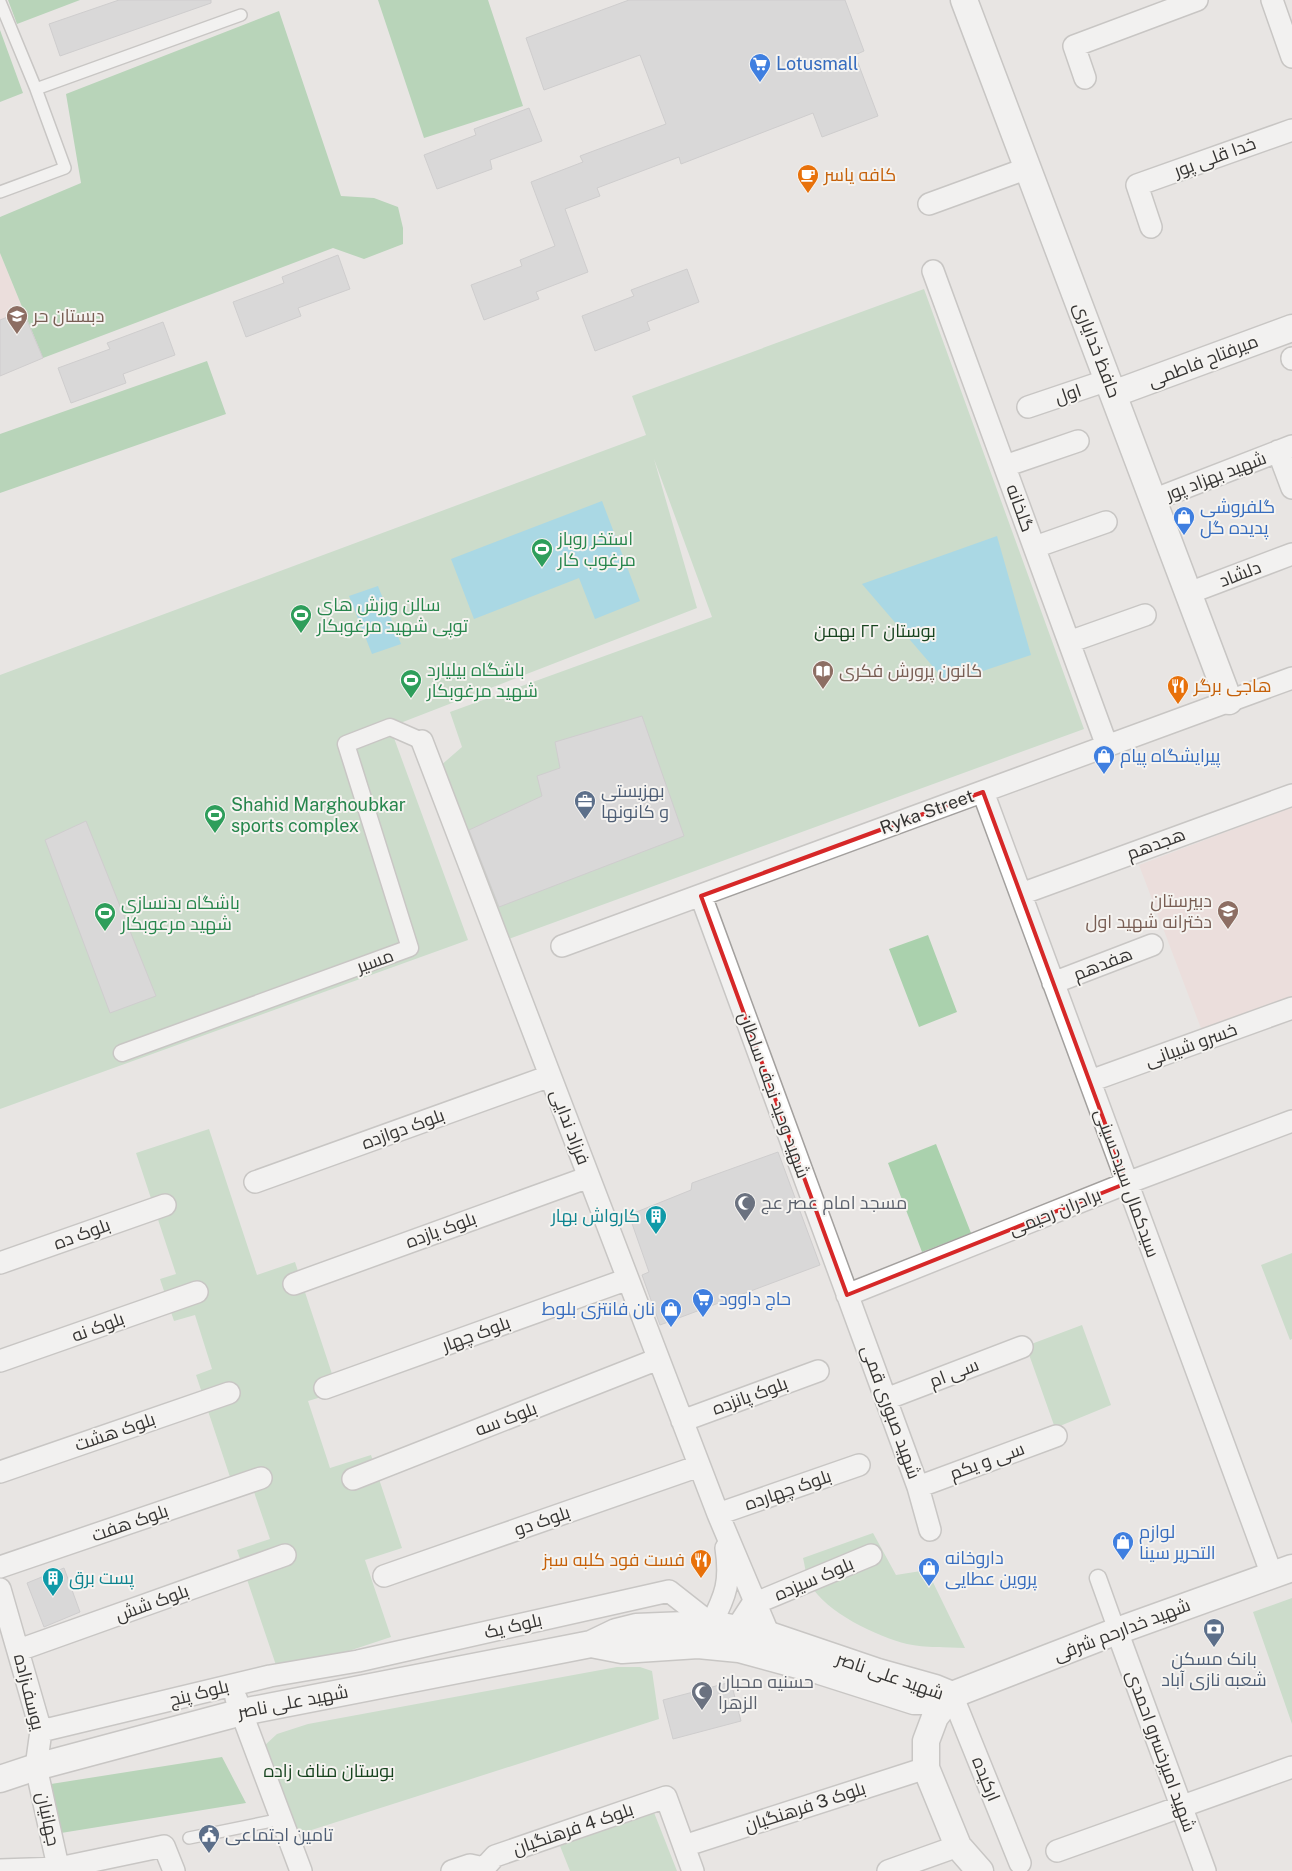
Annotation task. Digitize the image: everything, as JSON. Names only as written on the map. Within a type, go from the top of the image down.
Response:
[{"type":"street","name":"حافظ خدایاری","points":[[964,0],[1229,701]]},
{"type":"street","points":[[1085,78],[1074,46],[1197,0]]},
{"type":"street","points":[[1272,0],[1292,57]]},
{"type":"street","name":"خدا قلی پور","points":[[1151,226],[1137,185],[1292,130]]},
{"type":"street","points":[[929,204],[1028,168]]},
{"type":"street","name":"گلخانه","points":[[933,271],[1107,746]]},
{"type":"street","name":"میرفتاح فاطمی","points":[[1111,387],[1292,328]]},
{"type":"street","name":"اول","points":[[1028,407],[1111,387]]},
{"type":"street","points":[[1004,466],[1078,441]]},
{"type":"street","points":[[1285,448],[1292,488]]},
{"type":"street","name":"شهید بهزاد پور","points":[[1153,500],[1285,448]]},
{"type":"street","points":[[1035,547],[1106,522]]},
{"type":"street","name":"دلشاد","points":[[1188,593],[1292,554]]},
{"type":"street","points":[[1069,642],[1145,615]]},
{"type":"street","name":"Ryka Street","points":[[562,946],[1292,678]]},
{"type":"street","name":"مسیر","points":[[122,1053],[410,948],[346,744],[390,727],[422,741]]},
{"type":"street","name":"فرزاد ندایی","points":[[422,741],[718,1514]]},
{"type":"street","name":"سیدکمال سیدحسینی","points":[[983,792],[1127,1183],[1282,1572]]},
{"type":"street","name":"هجدهم","points":[[1020,894],[1292,795]]},
{"type":"street","name":"شهید وحید نجف سلطان","points":[[701,896],[847,1295]]},
{"type":"street","name":"هفدهم","points":[[1053,983],[1152,945]]},
{"type":"street","name":"خسرو شیبانی","points":[[1090,1081],[1292,1008]]},
{"type":"street","name":"بلوک دوازده","points":[[255,1182],[550,1076]]},
{"type":"street","name":"برادران رحیمی","points":[[847,1295],[1127,1183],[1292,1121]]},
{"type":"street","name":"بلوک یازده","points":[[294,1284],[589,1177]]},
{"type":"street","name":"بلوک ده","points":[[0,1264],[165,1205]]},
{"type":"street","name":"بلوک چهار","points":[[325,1388],[628,1279]]},
{"type":"street","name":"بلوک نه","points":[[0,1361],[197,1292]]},
{"type":"street","name":"شهید صبوری قمی","points":[[847,1295],[918,1487],[930,1530]]},
{"type":"street","name":"سی ام","points":[[886,1399],[1022,1347]]},
{"type":"street","name":"بلوک سه","points":[[353,1479],[658,1359]]},
{"type":"street","name":"بلوک پانزده","points":[[682,1421],[818,1371]]},
{"type":"street","name":"بلوک هشت","points":[[0,1472],[229,1393]]},
{"type":"street","name":"سی و یکم","points":[[918,1487],[1056,1436]]},
{"type":"street","name":"بلوک دو","points":[[384,1576],[699,1466]]},
{"type":"street","name":"بلوک چهارده","points":[[718,1514],[859,1466]]},
{"type":"street","name":"بلوک هفت","points":[[0,1567],[260,1478]]},
{"type":"street","points":[[718,1514],[769,1635]]},
{"type":"street","points":[[711,1624],[727,1590],[730,1570],[718,1514]]},
{"type":"street","name":"بلوک شش","points":[[19,1650],[286,1555]]},
{"type":"street","name":"بلوک سیزده","points":[[756,1603],[871,1556]]},
{"type":"street","name":"شهید خدارحم شرفی","points":[[952,1695],[1117,1631],[1282,1572]]},
{"type":"street","points":[[1098,1578],[1117,1631]]},
{"type":"street","name":"یوسف‌زاده","points":[[0,1589],[41,1731],[36,1767]]},
{"type":"street","name":"بلوک یک","points":[[358,1661],[669,1590],[711,1624]]},
{"type":"street","points":[[739,1639],[756,1603]]},
{"type":"street","name":"شهید علی ناصر","points":[[0,1780],[36,1767],[242,1712],[591,1644],[616,1632],[636,1628],[711,1624],[739,1639],[820,1671],[914,1701],[930,1701],[952,1695]]},
{"type":"street","name":"شهید امیرخسرو احمدی","points":[[1117,1631],[1205,1871]]},
{"type":"street","name":"شهید علی ناصر","points":[[591,1644],[622,1650],[698,1645],[769,1635],[952,1695]]},
{"type":"street","points":[[358,1661],[371,1687]]},
{"type":"street","name":"بلوک پنج","points":[[41,1731],[270,1676],[358,1661]]},
{"type":"street","points":[[231,1685],[301,1871]]},
{"type":"street","points":[[952,1695],[935,1717],[926,1741],[926,1768],[958,1846],[980,1871]]},
{"type":"street","name":"ارکیده","points":[[952,1695],[1020,1862]]},
{"type":"street","name":"جهانیان","points":[[36,1767],[59,1870]]},
{"type":"street","points":[[1057,1851],[1292,1767]]},
{"type":"street","name":"بلوک 3 فرهنگیان","points":[[684,1846],[926,1768]]},
{"type":"street","name":"بلوک 4 فرهنگیان","points":[[452,1871],[470,1865],[484,1868],[495,1856],[666,1797],[684,1846]]},
{"type":"street","points":[[0,1870],[59,1870],[164,1846],[174,1871]]},
{"type":"street","points":[[684,1846],[693,1871]]},
{"type":"street","points":[[888,1871],[958,1846]]},
{"type":"lane","points":[[0,2],[36,89],[65,168],[0,192]]},
{"type":"lane","points":[[36,89],[241,15]]},
{"type":"lane","points":[[189,1838],[282,1819]]},
{"type":"highlighted area","points":[[983,792],[1127,1183],[847,1295],[701,896]]},
{"type":"shaded area","name":"دبستان حر","points":[[0,253],[43,358],[0,376]]},
{"type":"shaded area","name":"دبيرستان دخترانه شهید اول","points":[[1292,807],[1292,996],[1202,1031],[1139,865]]},
{"type":"green space","points":[[8,0],[80,0],[17,24]]},
{"type":"green space","points":[[378,0],[488,0],[523,106],[424,138]]},
{"type":"green space","points":[[279,11],[341,196],[374,198],[398,207],[403,228],[403,244],[364,259],[333,248],[43,358],[0,253],[0,217],[81,183],[66,94]]},
{"type":"green space","points":[[0,30],[23,93],[0,102]]},
{"type":"green space","name":"بوستان ۲۲ بهمن","points":[[924,289],[1084,729],[503,941],[439,767],[462,747],[450,712],[712,617],[654,459],[697,608],[390,727],[468,940],[0,1109],[0,675],[646,435],[632,396]]},
{"type":"green space","points":[[207,361],[226,414],[0,493],[0,434]]},
{"type":"green space","points":[[928,935],[957,1012],[919,1027],[889,949]]},
{"type":"green space","points":[[209,1129],[257,1275],[295,1262],[338,1392],[308,1401],[330,1468],[371,1455],[402,1548],[365,1560],[391,1637],[279,1674],[237,1550],[270,1539],[253,1489],[236,1495],[196,1375],[212,1369],[195,1315],[174,1321],[160,1279],[176,1274],[136,1153]]},
{"type":"green space","points":[[936,1144],[971,1233],[922,1252],[888,1163]]},
{"type":"green space","points":[[1292,1253],[1292,1339],[1290,1340],[1261,1265]]},
{"type":"green space","points":[[1082,1325],[1111,1405],[1055,1428],[1026,1346]]},
{"type":"green space","points":[[873,1533],[896,1575],[927,1570],[965,1648],[921,1646],[895,1641],[853,1622],[827,1604],[817,1594],[810,1584],[803,1558]]},
{"type":"green space","points":[[1292,1598],[1292,1724],[1253,1612]]},
{"type":"green space","name":"بوستان مناف زاده","points":[[617,1667],[640,1667],[652,1671],[659,1719],[299,1834],[264,1746],[277,1734],[308,1724]]},
{"type":"green space","points":[[222,1757],[246,1803],[61,1833],[51,1784]]},
{"type":"green space","points":[[653,1810],[677,1871],[570,1871],[560,1846]]},
{"type":"water","name":"استخر روباز مرغوب کار","points":[[602,501],[640,601],[595,619],[579,578],[474,619],[451,559]]},
{"type":"water","points":[[997,536],[1031,655],[947,683],[862,584]]},
{"type":"water","points":[[378,586],[401,644],[372,654],[349,596]]},
{"type":"building","points":[[119,0],[211,0],[211,3],[60,56],[49,24]]},
{"type":"building","points":[[629,0],[845,0],[864,51],[855,55],[878,116],[822,137],[813,113],[681,164],[679,157],[597,188],[600,196],[565,209],[588,272],[536,292],[539,299],[484,320],[471,285],[522,266],[520,260],[555,246],[531,182],[583,162],[580,156],[666,124],[640,55],[544,90],[526,38]]},
{"type":"building","points":[[529,108],[542,141],[490,160],[492,169],[437,189],[424,155],[476,135],[474,129]]},
{"type":"building","points":[[338,255],[350,289],[298,308],[301,316],[246,337],[233,302],[284,283],[282,277]]},
{"type":"building","points":[[687,269],[699,302],[647,322],[650,330],[595,351],[582,316],[634,296],[631,290]]},
{"type":"building","name":"دبستان حر","points":[[23,311],[43,358],[0,376],[0,320]]},
{"type":"building","points":[[163,322],[175,355],[123,374],[126,383],[71,403],[58,368],[110,349],[107,343]]},
{"type":"building","name":"بهزیستی و کانونها","points":[[642,716],[684,836],[499,907],[469,830],[542,796],[537,776],[560,768],[555,742]]},
{"type":"building","name":"باشگاه بدنسازی شهید مرعوبکار","points":[[86,821],[156,996],[110,1013],[45,840]]},
{"type":"building","name":"مسجد امام عصر عج","points":[[778,1152],[820,1265],[660,1325],[642,1275],[649,1272],[629,1215],[691,1190],[692,1183]]},
{"type":"building","name":"پست برق","points":[[64,1568],[80,1612],[44,1627],[27,1583]]},
{"type":"building","name":"حسنیه محبان الزهرا","points":[[731,1682],[741,1721],[673,1739],[663,1700]]},
{"type":"place","name":"Lotusmall","points":[[760,83]]},
{"type":"place","name":"کافه یاسر","points":[[808,194]]},
{"type":"place","name":"دبستان حر","points":[[17,335]]},
{"type":"place","name":"گلفروشی پدیده گل","points":[[1184,536]]},
{"type":"place","name":"استخر روباز مرغوب کار","points":[[542,568]]},
{"type":"place","name":"سالن ورزش های توپی شهید مرغوبکار","points":[[301,634]]},
{"type":"place","name":"کانون پرورش فکری","points":[[823,690]]},
{"type":"place","name":"باشگاه بیلیارد شهید مرغوبکار","points":[[411,699]]},
{"type":"place","name":"هاجی برگر","points":[[1178,705]]},
{"type":"place","name":"پیرایشگاه پیام","points":[[1104,775]]},
{"type":"place","name":"بهزیستی و کانونها","points":[[585,820]]},
{"type":"place","name":"Shahid Marghoubkar sports complex","points":[[215,834]]},
{"type":"place","name":"دبيرستان دخترانه شهید اول","points":[[1228,930]]},
{"type":"place","name":"باشگاه بدنسازی شهید مرعوبکار","points":[[105,932]]},
{"type":"place","name":"مسجد امام عصر عج","points":[[745,1222]]},
{"type":"place","name":"کارواش بهار","points":[[656,1235]]},
{"type":"place","name":"حاج داوود","points":[[703,1318]]},
{"type":"place","name":"نان فانتزی بلوط","points":[[671,1328]]},
{"type":"place","name":"لوازم التحریر سینا","points":[[1123,1561]]},
{"type":"place","name":"فست فود کلبه سبز","points":[[701,1579]]},
{"type":"place","name":"داروخانه پروین عطایی","points":[[929,1587]]},
{"type":"place","name":"پست برق","points":[[53,1597]]},
{"type":"place","name":"بانک مسکن شعبه نازی آباد","points":[[1214,1648]]},
{"type":"place","name":"حسنیه محبان الزهرا","points":[[702,1711]]},
{"type":"place","name":"تامین اجتماعی","points":[[209,1854]]}]
